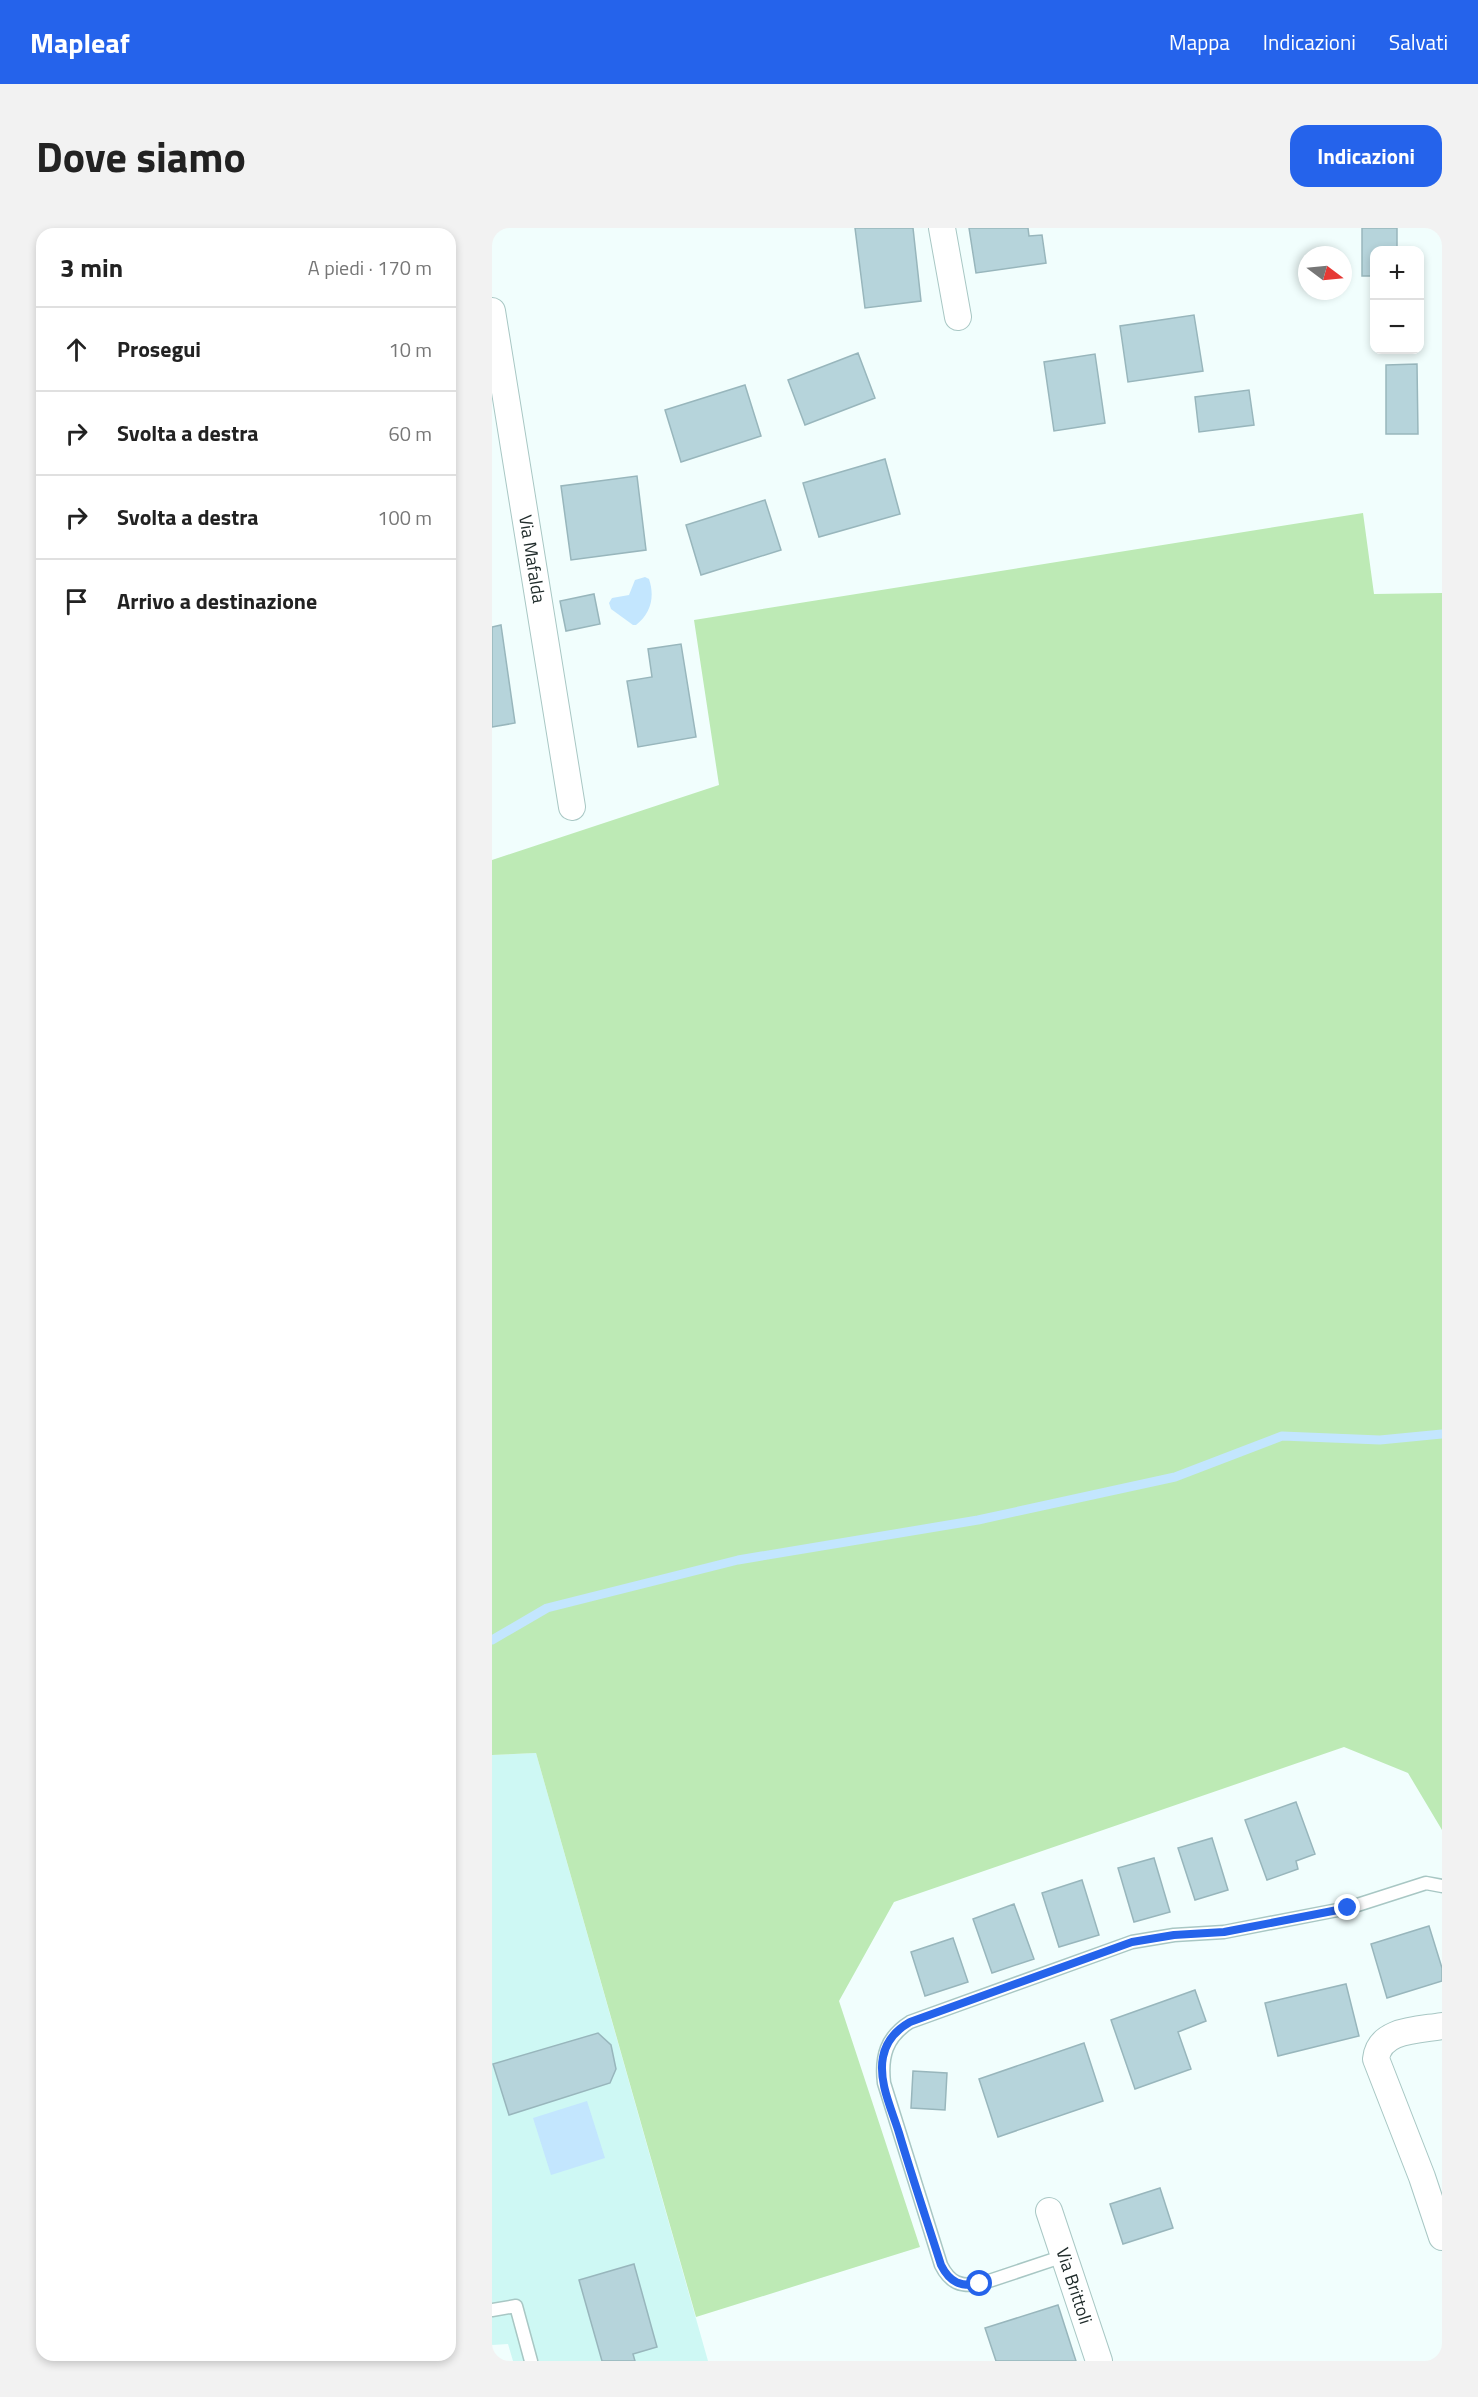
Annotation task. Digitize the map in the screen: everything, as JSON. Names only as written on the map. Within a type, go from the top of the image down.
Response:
[{"type":"street","points":[[942,228],[957,316]]},
{"type":"street","name":"Via Mafalda","points":[[492,311],[572,807]]},
{"type":"street","points":[[1442,2026],[1392,2035],[1381,2044],[1376,2059],[1426,2187],[1442,2237]]},
{"type":"street","name":"Via Brittoli","points":[[1049,2211],[1099,2361]]},
{"type":"lane","points":[[1064,2256],[980,2284],[966,2286],[955,2283],[947,2276],[941,2265],[884,2084],[883,2057],[887,2045],[900,2028],[910,2022],[1132,1942],[1174,1935],[1224,1932],[1348,1908],[1426,1883],[1442,1886]]},
{"type":"lane","points":[[492,2310],[516,2306],[531,2361]]},
{"type":"shaded area","points":[[645,577],[649,579],[651,586],[650,604],[641,620],[633,625],[611,609],[609,603],[612,598],[629,595],[635,580]]},
{"type":"shaded area","points":[[536,1753],[708,2361],[513,2361],[508,2344],[492,2345],[492,1755]]},
{"type":"shaded area","points":[[587,2101],[605,2158],[551,2175],[533,2118]]},
{"type":"green space","points":[[1363,513],[1374,594],[1442,593],[1442,1830],[1408,1773],[1344,1747],[894,1902],[839,2001],[920,2247],[696,2317],[536,1753],[492,1755],[492,860],[719,785],[694,620]]},
{"type":"building","points":[[855,228],[913,228],[921,301],[865,308]]},
{"type":"building","points":[[969,228],[1028,228],[1029,236],[1042,235],[1046,263],[976,273]]},
{"type":"building","points":[[1362,228],[1397,228],[1397,246],[1370,246],[1370,276],[1362,276]]},
{"type":"building","points":[[1194,315],[1203,371],[1128,382],[1120,326]]},
{"type":"building","points":[[858,353],[875,398],[805,425],[788,380]]},
{"type":"building","points":[[1095,354],[1105,423],[1054,431],[1044,362]]},
{"type":"building","points":[[1417,364],[1418,434],[1386,434],[1386,365]]},
{"type":"building","points":[[745,385],[761,436],[681,462],[665,410]]},
{"type":"building","points":[[1249,390],[1254,425],[1199,432],[1195,397]]},
{"type":"building","points":[[885,459],[900,514],[819,537],[803,483]]},
{"type":"building","points":[[637,476],[646,550],[571,560],[561,486]]},
{"type":"building","points":[[765,500],[781,550],[701,575],[686,525]]},
{"type":"building","points":[[594,594],[600,624],[566,631],[560,601]]},
{"type":"building","points":[[501,625],[515,723],[492,727],[492,627]]},
{"type":"building","points":[[681,644],[696,737],[638,747],[627,681],[652,677],[648,649]]},
{"type":"building","points":[[1296,1802],[1315,1854],[1296,1861],[1298,1869],[1267,1880],[1245,1820]]},
{"type":"building","points":[[1212,1838],[1228,1890],[1195,1900],[1178,1848]]},
{"type":"building","points":[[1154,1858],[1170,1912],[1134,1922],[1118,1868]]},
{"type":"building","points":[[1082,1880],[1099,1935],[1059,1947],[1042,1893]]},
{"type":"building","points":[[1014,1904],[1034,1959],[992,1973],[973,1919]]},
{"type":"building","points":[[1429,1926],[1442,1968],[1442,1981],[1387,1998],[1371,1944]]},
{"type":"building","points":[[953,1938],[968,1982],[925,1996],[911,1952]]},
{"type":"building","points":[[1346,1984],[1359,2036],[1278,2056],[1265,2003]]},
{"type":"building","points":[[1195,1990],[1206,2021],[1178,2032],[1191,2069],[1135,2089],[1111,2020]]},
{"type":"building","points":[[598,2033],[611,2045],[616,2069],[610,2083],[509,2115],[493,2064]]},
{"type":"building","points":[[1084,2043],[1103,2101],[998,2137],[979,2079]]},
{"type":"building","points":[[913,2071],[947,2073],[945,2110],[911,2108]]},
{"type":"building","points":[[1160,2188],[1173,2228],[1123,2244],[1110,2204]]},
{"type":"building","points":[[634,2264],[657,2347],[633,2354],[635,2361],[602,2361],[579,2280]]},
{"type":"building","points":[[1058,2305],[1076,2361],[996,2361],[985,2328]]},
{"type":"waterway","points":[[492,1640],[547,1608],[738,1560],[978,1520],[1175,1477],[1282,1436],[1380,1440],[1442,1434]]},
{"type":"route","points":[[980,2284],[966,2286],[955,2283],[947,2276],[941,2265],[884,2084],[883,2057],[892,2036],[910,2022],[1132,1942],[1174,1935],[1212,1934],[1348,1908]]}]
